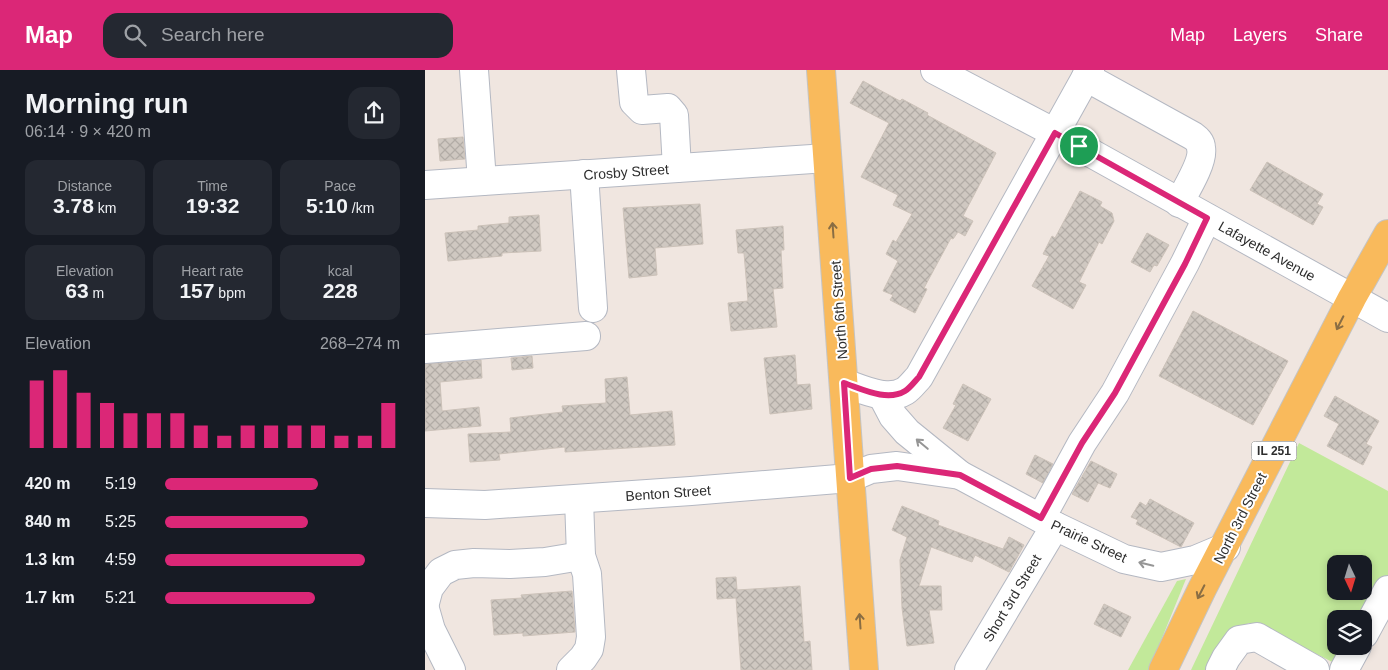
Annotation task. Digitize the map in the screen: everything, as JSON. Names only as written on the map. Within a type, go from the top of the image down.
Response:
[{"type":"main road","name":"North 6th Street","points":[[821,70],[864,670]]},
{"type":"main road","name":"North 3rd Street","points":[[1163,670],[1352,298],[1388,234]]},
{"type":"street","points":[[474,70],[482,182]]},
{"type":"street","points":[[631,70],[635,102],[642,110],[667,108],[674,115],[677,168]]},
{"type":"street","name":"Lafayette Avenue","points":[[935,70],[1055,133],[1388,318]]},
{"type":"street","points":[[844,383],[882,395],[895,395],[906,391],[919,377],[1088,73],[1193,136],[1199,142],[1202,149],[1201,158],[1179,203]]},
{"type":"street","name":"Crosby Street","points":[[425,185],[827,158]]},
{"type":"street","points":[[584,174],[593,308]]},
{"type":"street","name":"Short 3rd Street","points":[[969,670],[1048,522],[1082,443],[1115,393],[1185,264],[1207,218]]},
{"type":"street","points":[[425,349],[586,336]]},
{"type":"street","name":"Prairie Street","points":[[882,395],[893,416],[907,432],[960,475],[1048,522],[1124,559],[1161,568],[1195,560],[1226,547]]},
{"type":"street","name":"Prairie Street","points":[[850,478],[871,469],[897,466],[960,475]]},
{"type":"street","name":"Benton Street","points":[[425,503],[485,505],[850,478]]},
{"type":"street","points":[[571,670],[589,649],[591,637],[587,574],[581,556],[579,499]]},
{"type":"street","name":"Benton Street","points":[[425,517],[485,505]]},
{"type":"street","points":[[425,603],[429,588],[441,572],[455,565],[545,562],[581,556]]},
{"type":"street","points":[[1372,619],[1388,590]]},
{"type":"street","points":[[425,610],[431,630],[451,670]]},
{"type":"street","points":[[1220,670],[1239,640],[1257,637],[1315,670]]},
{"type":"street","points":[[1343,670],[1352,655]]},
{"type":"green space","points":[[1299,443],[1388,491],[1388,579],[1369,610],[1327,610],[1327,655],[1346,655],[1340,666],[1262,626],[1249,623],[1237,629],[1212,670],[1191,670]]},
{"type":"green space","points":[[1186,579],[1149,670],[1128,670],[1177,581]]},
{"type":"building","points":[[863,81],[900,101],[902,99],[928,113],[927,115],[996,153],[963,216],[973,221],[965,236],[958,232],[953,239],[951,238],[924,288],[927,289],[915,313],[890,300],[893,295],[883,291],[898,261],[886,254],[893,240],[896,242],[912,214],[893,205],[898,195],[861,177],[889,123],[850,103]]},
{"type":"building","points":[[463,137],[465,159],[440,161],[438,139]]},
{"type":"building","points":[[1267,162],[1323,194],[1317,204],[1323,207],[1313,225],[1250,190]]},
{"type":"building","points":[[1080,191],[1102,202],[1100,206],[1112,213],[1114,221],[1102,244],[1099,242],[1079,282],[1086,285],[1073,309],[1032,286],[1049,256],[1043,254],[1052,236],[1055,238]]},
{"type":"building","points":[[700,204],[703,244],[655,248],[657,275],[629,278],[623,208]]},
{"type":"building","points":[[539,215],[541,251],[502,253],[502,256],[448,261],[445,233],[478,230],[478,226],[509,223],[509,217]]},
{"type":"building","points":[[783,226],[784,250],[781,250],[783,288],[773,289],[777,327],[731,331],[728,303],[748,301],[744,253],[738,253],[736,230]]},
{"type":"building","points":[[1147,233],[1169,245],[1157,266],[1154,265],[1150,272],[1131,262]]},
{"type":"building","points":[[1193,311],[1288,361],[1253,425],[1159,376]]},
{"type":"building","points":[[795,355],[797,385],[810,384],[812,409],[770,414],[764,358]]},
{"type":"building","points":[[532,356],[533,368],[512,370],[511,358]]},
{"type":"building","points":[[481,360],[482,378],[440,382],[442,411],[479,407],[481,426],[425,431],[425,364]]},
{"type":"building","points":[[627,377],[630,415],[672,411],[675,445],[565,452],[565,447],[499,454],[500,460],[470,462],[468,434],[511,432],[510,418],[563,412],[562,406],[606,403],[605,379]]},
{"type":"building","points":[[963,384],[991,399],[968,441],[943,428],[956,405],[953,404]]},
{"type":"building","points":[[1335,396],[1379,421],[1366,444],[1372,447],[1363,465],[1327,446],[1339,424],[1324,416]]},
{"type":"building","points":[[1035,455],[1053,464],[1043,483],[1026,474]]},
{"type":"building","points":[[1091,461],[1117,474],[1110,488],[1098,483],[1088,502],[1072,494]]},
{"type":"building","points":[[1150,499],[1194,523],[1181,547],[1136,524],[1138,520],[1131,517],[1140,502],[1146,506]]},
{"type":"building","points":[[902,506],[939,521],[938,525],[1003,549],[1009,537],[1024,545],[1009,572],[975,555],[972,562],[931,547],[919,586],[941,586],[942,610],[929,610],[934,643],[907,646],[902,608],[900,560],[907,537],[892,530]]},
{"type":"building","points":[[736,577],[737,590],[800,586],[804,642],[810,641],[812,670],[741,670],[736,598],[717,599],[716,578]]},
{"type":"building","points":[[572,591],[575,632],[523,636],[523,633],[494,635],[491,600],[522,598],[521,595]]},
{"type":"building","points":[[1104,604],[1131,617],[1121,637],[1094,624]]},
{"type":"route","points":[[1055,133],[1079,146],[1207,218],[1185,264],[1115,393],[1082,443],[1041,518],[960,475],[897,466],[871,469],[850,478],[844,383],[882,395],[895,395],[906,391],[919,377],[1055,133]]}]
